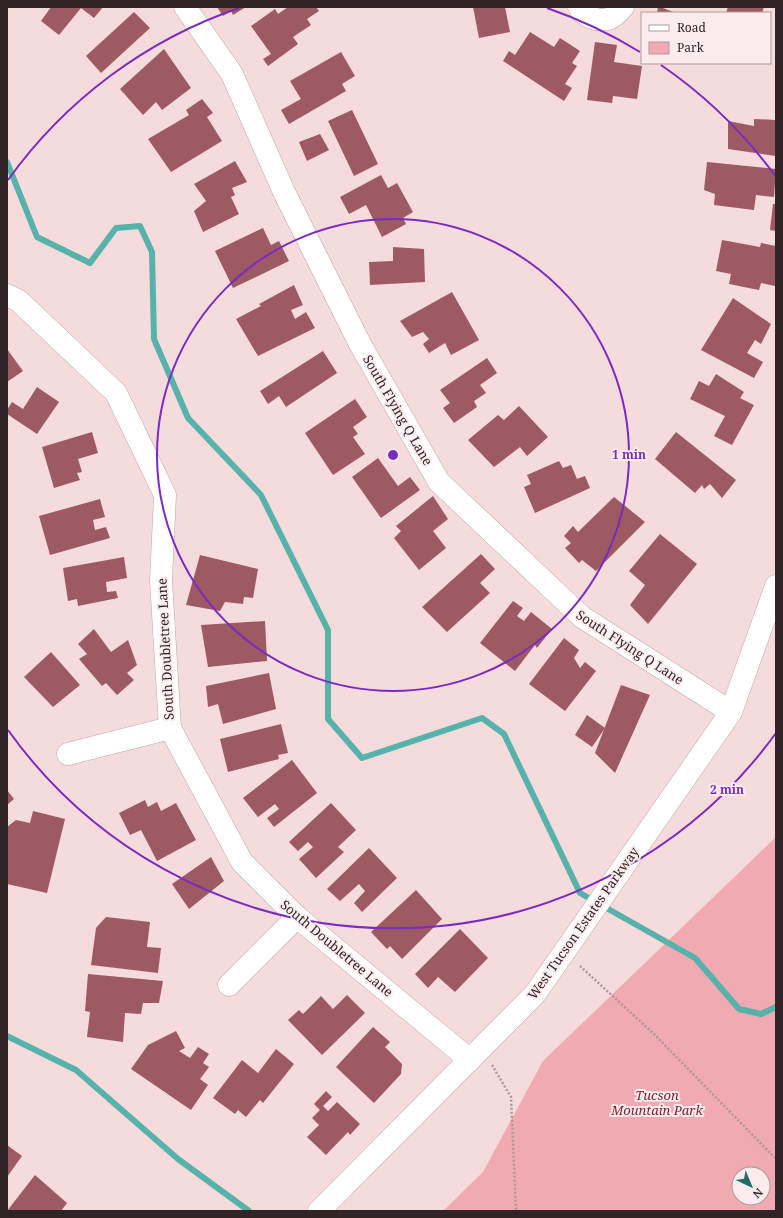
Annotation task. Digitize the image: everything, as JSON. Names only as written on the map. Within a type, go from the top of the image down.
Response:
[{"type":"street","name":"South Flying Q Lane","points":[[185,7],[232,74],[284,192],[360,344],[439,482],[582,617],[732,712]]},
{"type":"street","points":[[579,7],[580,10],[592,19],[607,20],[619,12],[623,7]]},
{"type":"street","name":"South Doubletree Lane","points":[[7,295],[19,301],[116,393],[165,495],[161,581],[170,728],[242,862],[297,918],[476,1054]]},
{"type":"street","name":"West Tucson Estates Parkway","points":[[319,1211],[535,994],[732,712],[776,586]]},
{"type":"street","points":[[68,754],[170,728]]},
{"type":"street","points":[[229,985],[297,918]]},
{"type":"path","points":[[564,951],[595,982],[655,1035],[776,1159]]},
{"type":"path","points":[[476,1054],[511,1097],[516,1211]]},
{"type":"green space","name":"Tucson Mountain Park","points":[[776,837],[776,1211],[443,1211],[483,1172],[543,1061]]},
{"type":"building","points":[[51,7],[103,7],[94,18],[81,8],[59,35],[41,21]]},
{"type":"building","points":[[217,7],[246,7],[233,15],[231,11],[223,16]]},
{"type":"building","points":[[288,7],[316,7],[319,11],[307,19],[311,25],[293,37],[298,44],[268,66],[263,59],[271,54],[251,26],[275,9],[278,14]]},
{"type":"building","points":[[473,7],[505,7],[510,32],[479,38]]},
{"type":"building","points":[[658,7],[660,7],[673,12],[657,12]]},
{"type":"building","points":[[728,7],[764,7],[762,12],[726,12]]},
{"type":"building","points":[[134,12],[150,28],[101,73],[86,56]]},
{"type":"building","points":[[530,32],[554,47],[560,38],[580,51],[572,63],[577,66],[565,84],[572,88],[564,101],[503,61],[509,51],[515,55]]},
{"type":"building","points":[[595,42],[617,45],[614,62],[642,66],[637,99],[613,96],[612,103],[587,100]]},
{"type":"building","points":[[164,49],[191,88],[162,110],[156,102],[143,115],[120,89]]},
{"type":"building","points":[[341,52],[355,76],[342,84],[346,91],[289,124],[281,110],[301,99],[290,81]]},
{"type":"building","points":[[202,99],[213,113],[207,117],[222,141],[171,172],[148,139],[189,115],[186,110]]},
{"type":"building","points":[[352,110],[378,164],[354,176],[328,121]]},
{"type":"building","points":[[754,119],[776,120],[776,156],[728,149],[728,121],[754,126]]},
{"type":"building","points":[[320,134],[329,150],[307,161],[299,142]]},
{"type":"building","points":[[235,161],[247,182],[232,188],[235,195],[231,197],[239,214],[203,232],[194,211],[206,201],[194,184]]},
{"type":"building","points":[[707,162],[776,169],[774,197],[756,195],[754,210],[714,205],[715,194],[704,190]]},
{"type":"building","points":[[381,175],[388,188],[397,183],[413,212],[403,218],[406,224],[382,237],[366,205],[349,214],[340,197]]},
{"type":"building","points":[[773,204],[776,204],[776,231],[770,230]]},
{"type":"building","points":[[263,228],[271,245],[279,241],[289,261],[233,288],[215,251]]},
{"type":"building","points":[[722,240],[760,247],[761,243],[776,246],[775,286],[761,283],[759,290],[729,284],[731,274],[716,271]]},
{"type":"building","points":[[393,247],[424,249],[425,282],[370,285],[369,262],[393,261]]},
{"type":"building","points":[[294,285],[303,305],[291,310],[295,319],[306,312],[315,328],[258,356],[236,319],[261,306],[259,304]]},
{"type":"building","points":[[452,292],[479,340],[451,355],[445,343],[429,353],[423,344],[429,339],[423,332],[412,337],[400,321]]},
{"type":"building","points":[[733,298],[771,324],[761,344],[755,340],[747,353],[763,362],[754,378],[701,350]]},
{"type":"building","points":[[7,349],[23,371],[7,382]]},
{"type":"building","points":[[323,351],[337,373],[286,407],[279,396],[268,404],[260,391]]},
{"type":"building","points":[[487,358],[497,373],[480,385],[486,393],[474,401],[477,407],[454,423],[443,408],[450,403],[440,390]]},
{"type":"building","points":[[716,374],[744,392],[740,398],[754,405],[732,445],[714,436],[725,416],[690,399],[699,381],[709,386]]},
{"type":"building","points":[[37,387],[59,402],[37,434],[7,414],[7,410],[12,402],[23,409]]},
{"type":"building","points":[[355,399],[367,417],[353,427],[358,434],[353,437],[365,454],[333,475],[305,433]]},
{"type":"building","points":[[519,406],[548,437],[527,456],[520,447],[494,467],[468,440],[498,415],[504,420]]},
{"type":"building","points":[[92,432],[98,453],[78,459],[82,472],[77,473],[80,480],[54,488],[42,447]]},
{"type":"building","points":[[676,432],[736,480],[722,498],[710,484],[704,489],[702,485],[695,493],[655,459]]},
{"type":"building","points":[[378,458],[398,486],[410,477],[420,490],[381,518],[352,477]]},
{"type":"building","points":[[559,461],[563,468],[571,465],[577,479],[585,476],[590,488],[535,513],[524,487],[531,484],[527,475]]},
{"type":"building","points":[[433,496],[448,519],[433,531],[446,548],[419,570],[394,538],[401,531],[396,526]]},
{"type":"building","points":[[614,497],[645,522],[596,571],[582,560],[579,563],[565,548],[571,543],[564,536],[573,526],[578,532]]},
{"type":"building","points":[[100,499],[105,517],[93,520],[95,530],[106,527],[110,538],[50,555],[39,516]]},
{"type":"building","points":[[660,534],[697,564],[648,624],[630,605],[645,585],[629,571]]},
{"type":"building","points":[[481,554],[495,569],[480,583],[490,593],[447,632],[422,607]]},
{"type":"building","points":[[200,555],[258,569],[253,598],[244,597],[243,604],[225,602],[220,611],[186,605]]},
{"type":"building","points":[[124,557],[127,578],[106,582],[107,592],[116,591],[118,598],[78,606],[77,599],[68,601],[63,568]]},
{"type":"building","points":[[513,601],[523,608],[517,616],[524,621],[531,612],[552,629],[537,648],[535,645],[515,671],[480,643]]},
{"type":"building","points":[[265,621],[267,661],[208,667],[201,625]]},
{"type":"building","points":[[94,629],[111,652],[128,640],[137,665],[127,673],[134,680],[117,695],[106,683],[102,686],[79,659],[87,654],[78,644]]},
{"type":"building","points":[[564,638],[579,650],[574,658],[580,668],[585,662],[596,671],[565,711],[529,684]]},
{"type":"building","points":[[51,652],[80,685],[53,707],[24,677]]},
{"type":"building","points":[[269,673],[276,709],[223,724],[218,704],[208,707],[206,686]]},
{"type":"building","points":[[621,685],[650,695],[615,773],[595,753]]},
{"type":"building","points":[[587,715],[605,728],[592,747],[575,735]]},
{"type":"building","points":[[281,724],[288,753],[278,755],[279,759],[228,772],[220,739]]},
{"type":"building","points":[[292,760],[317,793],[274,827],[267,818],[279,809],[275,804],[258,817],[243,798]]},
{"type":"building","points":[[7,790],[14,799],[7,805]]},
{"type":"building","points":[[145,800],[148,807],[157,802],[161,811],[176,803],[196,840],[157,861],[141,830],[130,835],[119,813]]},
{"type":"building","points":[[331,803],[356,830],[338,847],[344,852],[316,878],[299,859],[313,847],[308,842],[298,851],[289,842]]},
{"type":"building","points":[[33,811],[65,819],[47,893],[7,884],[7,827],[16,820],[30,823]]},
{"type":"building","points":[[369,848],[397,878],[362,912],[354,903],[365,891],[359,884],[340,901],[327,889]]},
{"type":"building","points":[[211,857],[224,881],[189,909],[172,884]]},
{"type":"building","points":[[416,890],[442,919],[402,959],[390,946],[387,949],[371,932]]},
{"type":"building","points":[[106,917],[150,922],[147,947],[161,948],[158,973],[91,965],[96,928]]},
{"type":"building","points":[[460,929],[488,958],[455,992],[438,977],[428,988],[415,974]]},
{"type":"building","points":[[88,974],[163,981],[159,1003],[143,1003],[141,1014],[125,1013],[123,1042],[87,1037],[90,1012],[85,1011]]},
{"type":"building","points":[[347,995],[365,1013],[322,1055],[288,1020],[299,1010],[303,1014],[321,996],[333,1009]]},
{"type":"building","points":[[373,1027],[390,1042],[385,1047],[402,1064],[401,1074],[374,1103],[336,1067]]},
{"type":"building","points":[[176,1031],[185,1048],[179,1051],[190,1058],[198,1047],[209,1054],[203,1063],[209,1067],[200,1079],[208,1085],[191,1110],[131,1069],[148,1045]]},
{"type":"building","points":[[276,1049],[294,1064],[263,1103],[260,1100],[246,1117],[238,1110],[235,1114],[213,1098],[242,1060],[258,1073]]},
{"type":"building","points":[[326,1091],[332,1097],[323,1106],[328,1111],[337,1102],[360,1124],[350,1135],[348,1132],[326,1155],[307,1137],[319,1125],[312,1118],[320,1110],[314,1104]]},
{"type":"building","points":[[7,1145],[22,1156],[7,1177]]},
{"type":"building","points":[[35,1175],[67,1203],[61,1211],[7,1211]]},
{"type":"waterway","points":[[7,162],[37,237],[90,263],[116,228],[140,226],[152,252],[154,339],[188,418],[261,495],[328,630],[328,719],[362,758],[482,718],[504,734],[580,893],[695,958],[739,1009],[761,1014],[776,1007]]},
{"type":"waterway","points":[[7,1036],[76,1070],[178,1159],[249,1211]]}]
